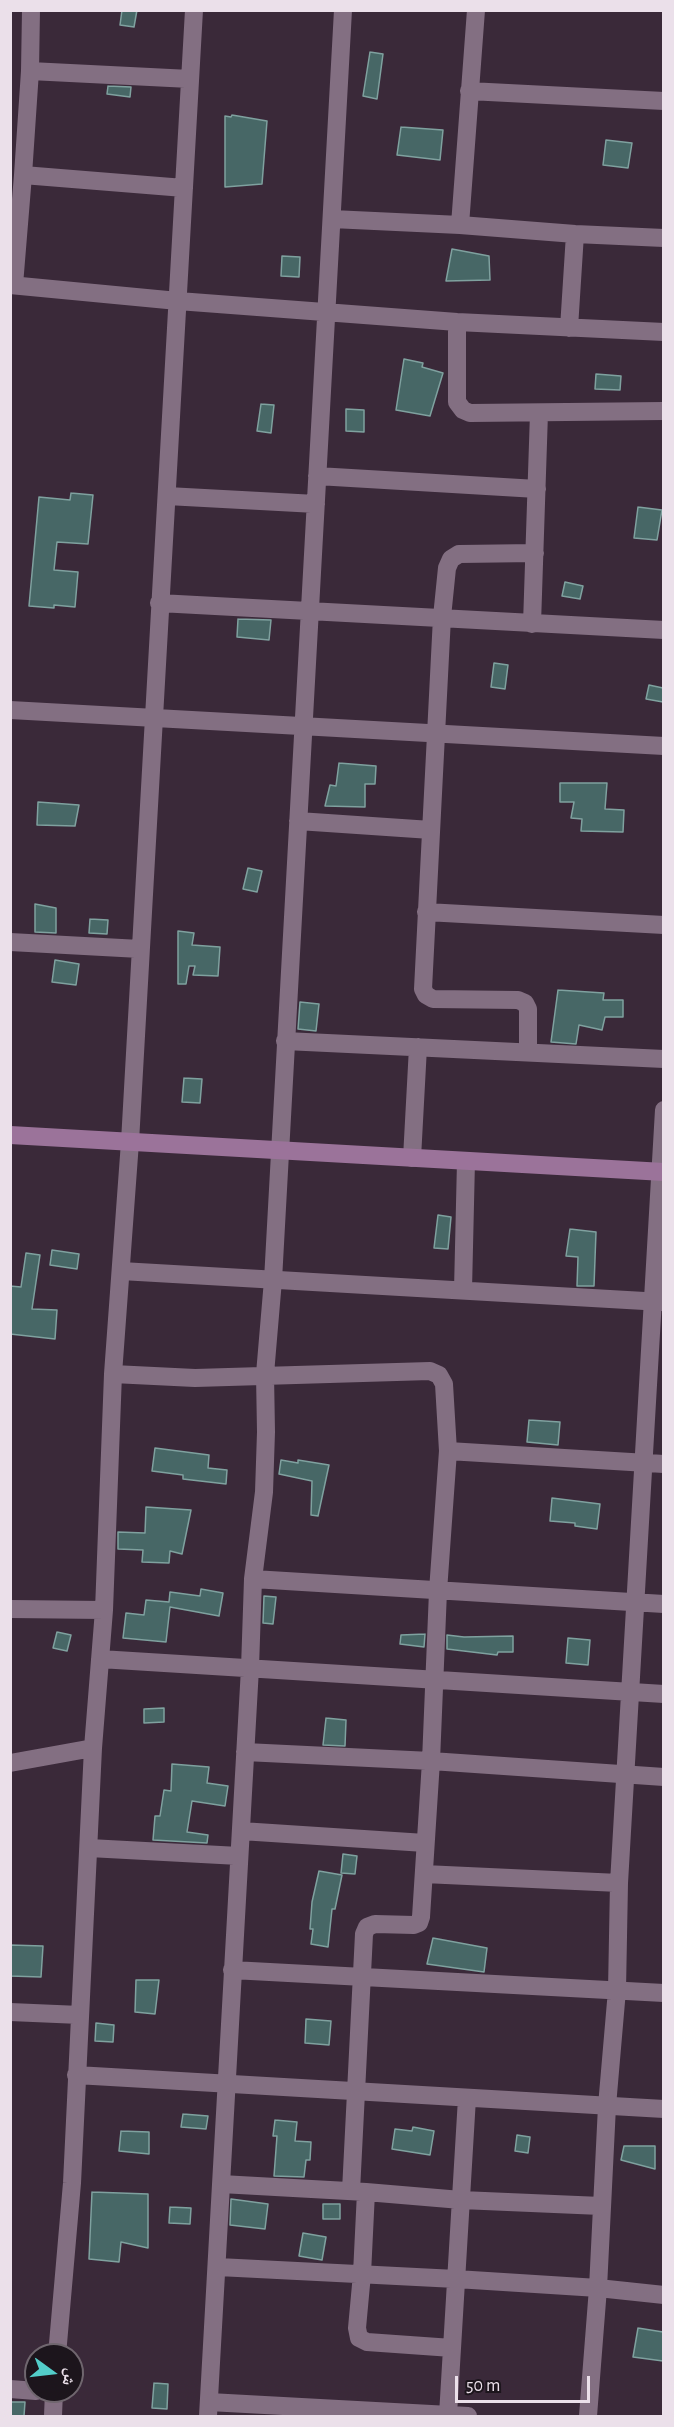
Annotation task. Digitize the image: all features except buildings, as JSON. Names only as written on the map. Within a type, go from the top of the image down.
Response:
[{"type":"street","points":[[31,10],[30,71],[23,175],[16,197],[12,285],[178,301],[457,322],[663,332]]},
{"type":"street","points":[[58,2343],[72,2183],[93,1748],[104,1610],[113,1374],[129,1142],[194,10]]},
{"type":"street","points":[[343,10],[273,1280],[265,1374],[264,1492],[253,1579],[218,2267],[208,2409],[468,2416]]},
{"type":"street","points":[[460,225],[476,10]]},
{"type":"street","points":[[30,71],[190,79]]},
{"type":"street","points":[[469,91],[663,101]]},
{"type":"street","points":[[23,175],[184,188]]},
{"type":"street","points":[[332,219],[663,238]]},
{"type":"street","points":[[569,327],[575,234]]},
{"type":"street","points":[[457,322],[457,402],[463,410],[470,413],[663,411]]},
{"type":"street","points":[[532,624],[539,413]]},
{"type":"street","points":[[317,476],[537,489]]},
{"type":"street","points":[[167,496],[316,504]]},
{"type":"street","points":[[528,1052],[528,1009],[525,1003],[518,1000],[433,999],[426,996],[423,989],[435,734],[447,568],[451,559],[459,554],[535,553]]},
{"type":"street","points":[[159,603],[663,630]]},
{"type":"street","points":[[10,710],[663,746]]},
{"type":"street","points":[[298,821],[430,830]]},
{"type":"street","points":[[426,912],[663,925]]},
{"type":"street","points":[[10,942],[140,949]]},
{"type":"street","points":[[285,1041],[663,1059]]},
{"type":"street","points":[[412,1158],[418,1047]]},
{"type":"street","points":[[588,2416],[598,2288],[607,2106],[617,1990],[619,1883],[631,1692],[634,1602],[658,1301],[663,1110]]},
{"type":"street","points":[[10,1135],[662,1172]]},
{"type":"street","points":[[463,1290],[466,1161]]},
{"type":"street","points":[[121,1271],[658,1301]]},
{"type":"street","points":[[113,1374],[195,1378],[265,1374],[430,1371],[439,1375],[444,1384],[448,1451],[438,1591],[431,1761],[419,1923],[414,1925],[375,1924],[367,1927],[364,1934],[354,2091],[362,2274],[357,2328],[359,2338],[362,2342],[452,2348]]},
{"type":"street","points":[[448,1451],[663,1464]]},
{"type":"street","points":[[253,1579],[663,1604]]},
{"type":"street","points":[[10,1609],[104,1610]]},
{"type":"street","points":[[100,1659],[663,1694]]},
{"type":"street","points":[[10,1763],[93,1748]]},
{"type":"street","points":[[245,1752],[431,1761],[663,1777]]},
{"type":"street","points":[[241,1831],[424,1843]]},
{"type":"street","points":[[89,1848],[239,1856]]},
{"type":"street","points":[[424,1874],[619,1883]]},
{"type":"street","points":[[232,1970],[663,1993]]},
{"type":"street","points":[[10,2012],[80,2015]]},
{"type":"street","points":[[76,2074],[663,2109]]},
{"type":"street","points":[[448,2415],[467,2098]]},
{"type":"street","points":[[221,2184],[359,2191],[461,2200],[601,2206]]},
{"type":"street","points":[[218,2267],[456,2279],[598,2288],[663,2295]]}]
